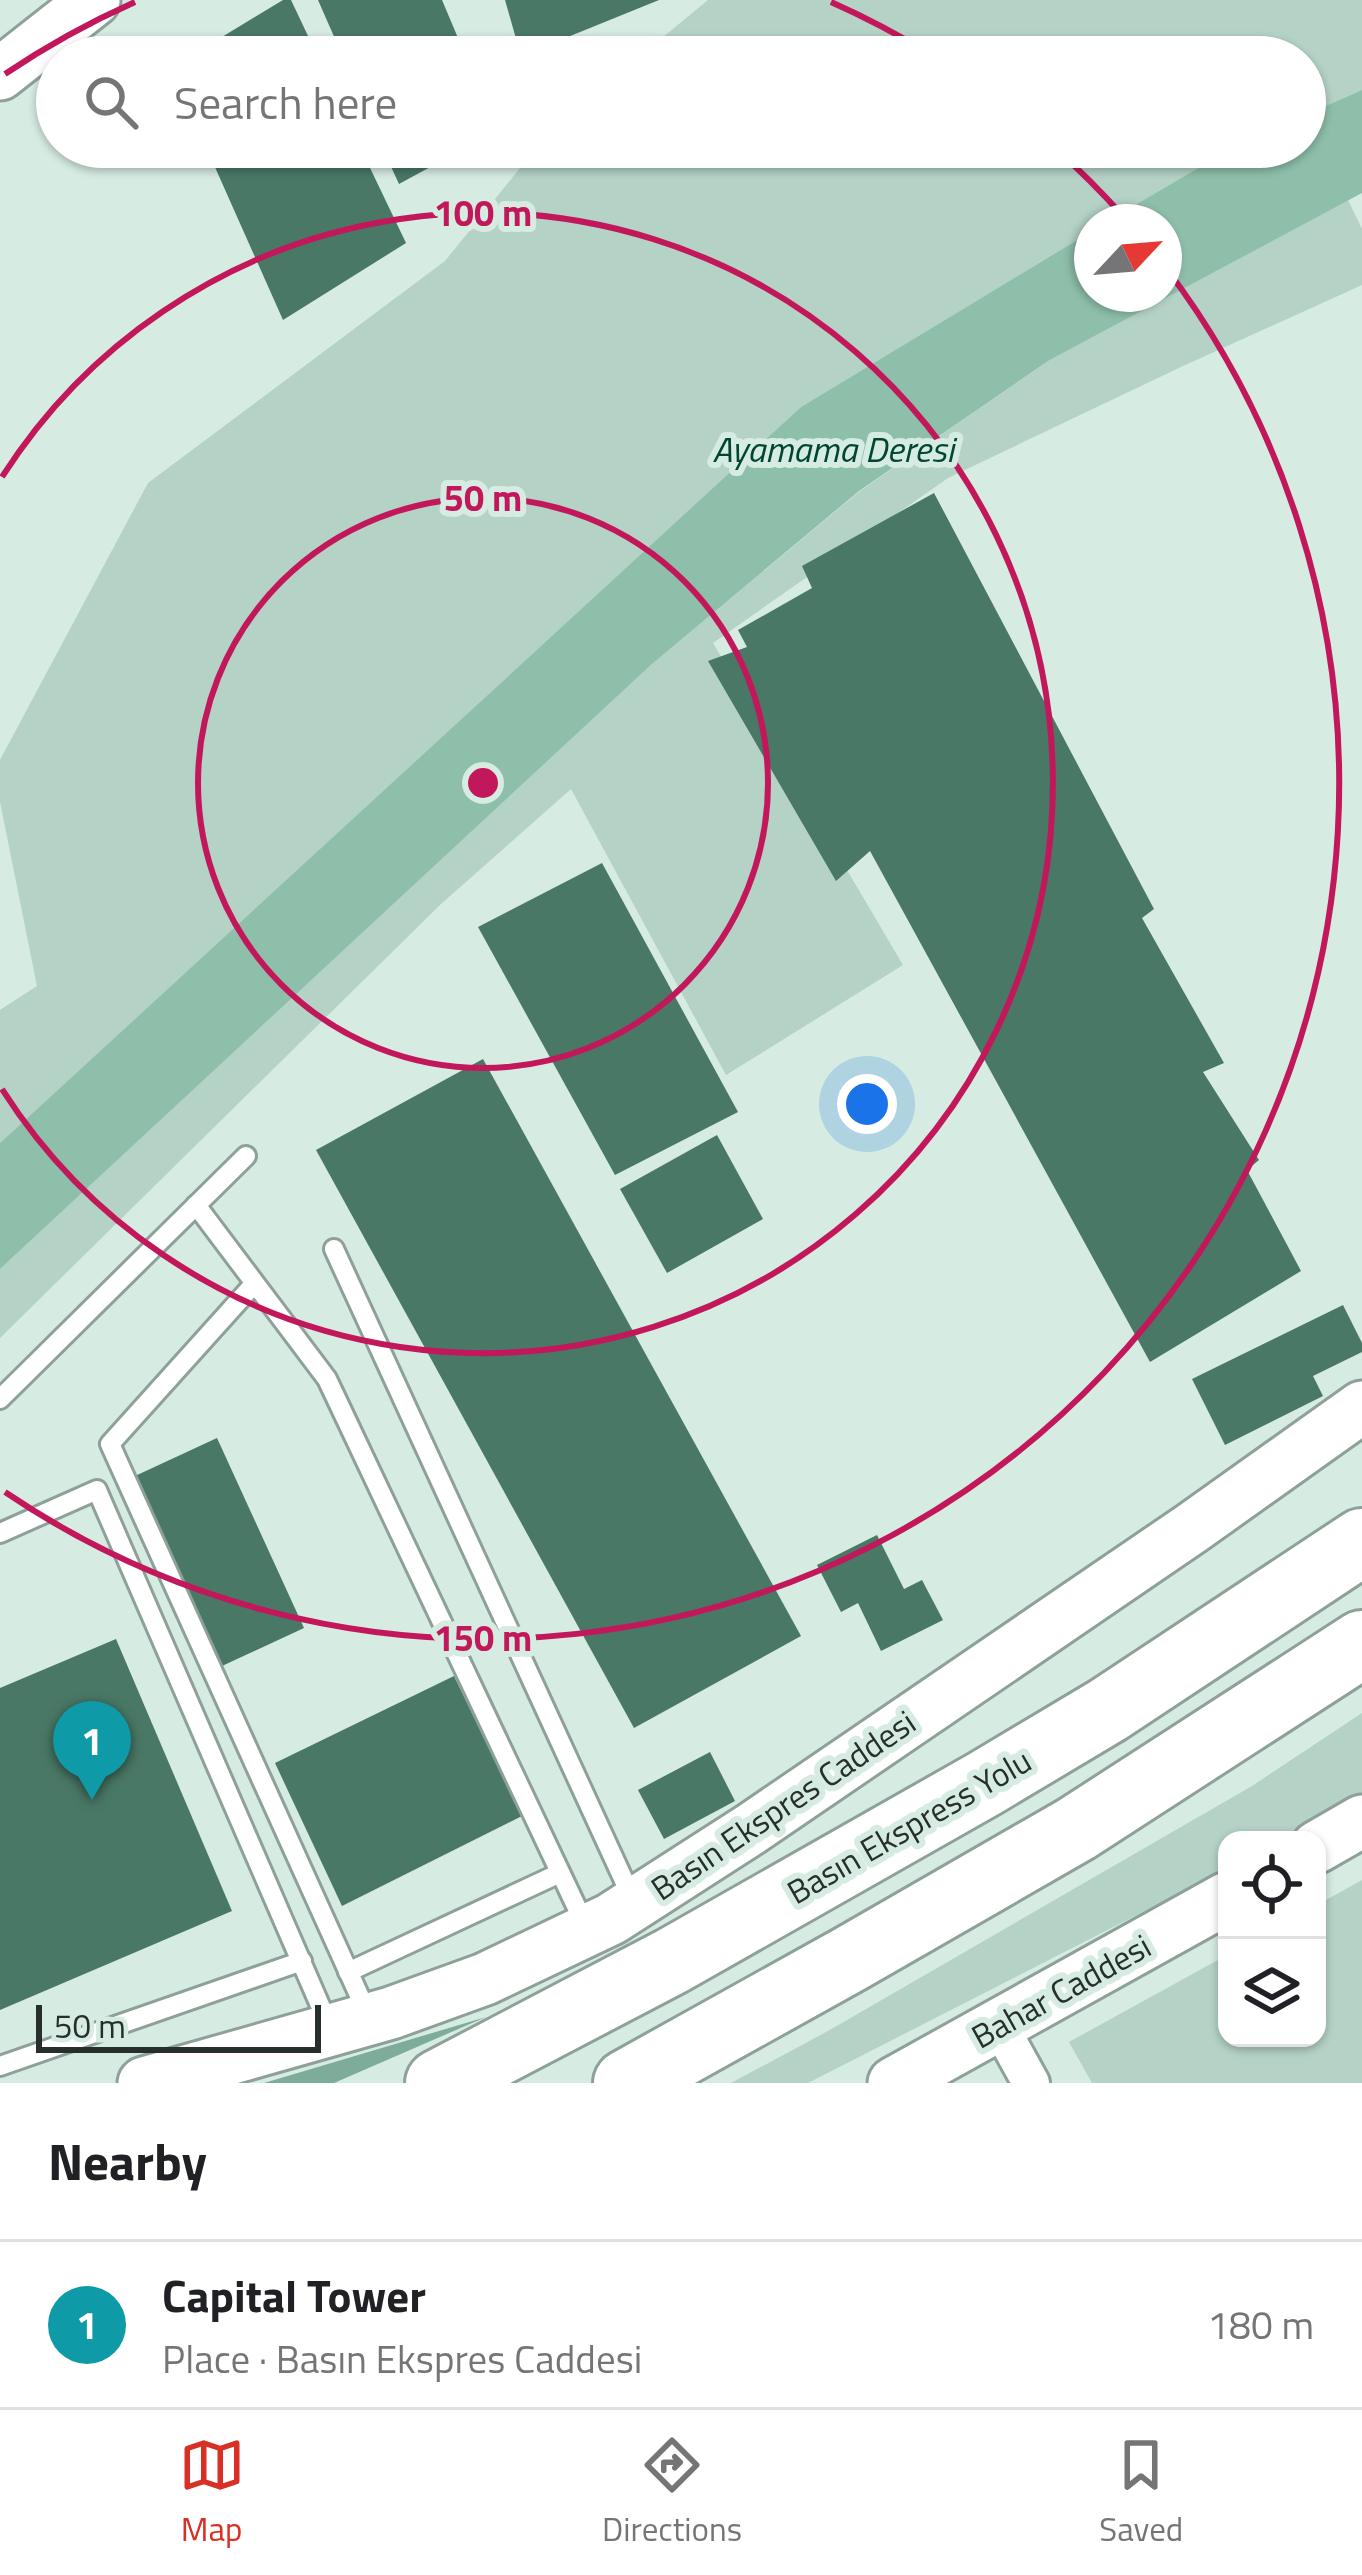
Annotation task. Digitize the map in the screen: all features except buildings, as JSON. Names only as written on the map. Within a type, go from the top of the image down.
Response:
[{"type":"highway","name":"Basın Ekspress Yolu","points":[[439,2083],[672,1961],[965,1795],[1108,1711],[1362,1542]]},
{"type":"highway","points":[[627,2083],[1076,1829],[1362,1644]]},
{"type":"main road","points":[[48,36],[94,0]]},
{"type":"main road","points":[[0,74],[36,46]]},
{"type":"main road","name":"Basın Ekspres Caddesi","points":[[144,2083],[351,2025],[485,1979],[635,1904],[1192,1528],[1362,1407]]},
{"type":"main road","points":[[1326,1842],[1362,1821]]},
{"type":"main road","name":"Bahar Caddesi","points":[[894,2083],[1218,1903]]},
{"type":"street","points":[[1000,2025],[1031,2083]]},
{"type":"lane","points":[[0,1399],[246,1156]]},
{"type":"lane","points":[[196,1205],[327,1379],[587,1930]]},
{"type":"lane","points":[[334,1249],[635,1904]]},
{"type":"lane","points":[[254,1284],[110,1444],[348,1972],[351,2025]]},
{"type":"lane","points":[[0,1533],[97,1490],[302,1961],[351,2025]]},
{"type":"lane","points":[[348,1972],[560,1873]]},
{"type":"lane","points":[[0,2066],[302,1961]]},
{"type":"shaded area","points":[[708,0],[1362,0],[1362,90],[1326,106],[1326,36],[664,36]]},
{"type":"shaded area","points":[[520,168],[1198,168],[1137,204],[1074,204],[1074,242],[801,407],[0,1143],[0,1010],[37,986],[0,802],[0,760],[148,483],[445,261]]},
{"type":"shaded area","points":[[1348,200],[1362,229],[1362,285],[948,478],[713,643],[903,965],[726,1075],[571,789],[441,904],[0,1338],[0,1269],[652,664],[860,491],[1048,361],[1139,312],[1182,312],[1182,289]]},
{"type":"shaded area","points":[[1362,1713],[1362,1800],[1302,1831],[1218,1831],[1218,1874],[808,2083],[731,2083],[828,2031],[1252,1786]]},
{"type":"shaded area","points":[[1362,1880],[1362,2083],[1092,2083],[1069,2042],[1218,1960],[1218,2047],[1326,2047],[1326,1900]]},
{"type":"shaded area","points":[[486,2017],[334,2083],[264,2083]]},
{"type":"water","name":"Ayamama Deresi","points":[[1362,90],[1362,193],[1182,289],[1182,204],[1137,204],[1198,168],[1326,168],[1326,106]]},
{"type":"water","name":"Ayamama Deresi","points":[[1074,242],[1074,312],[1140,312],[1048,361],[859,491],[652,664],[0,1269],[0,1143],[801,407]]},
{"type":"place","name":"Capital Tower","points":[[92,1800]]}]
